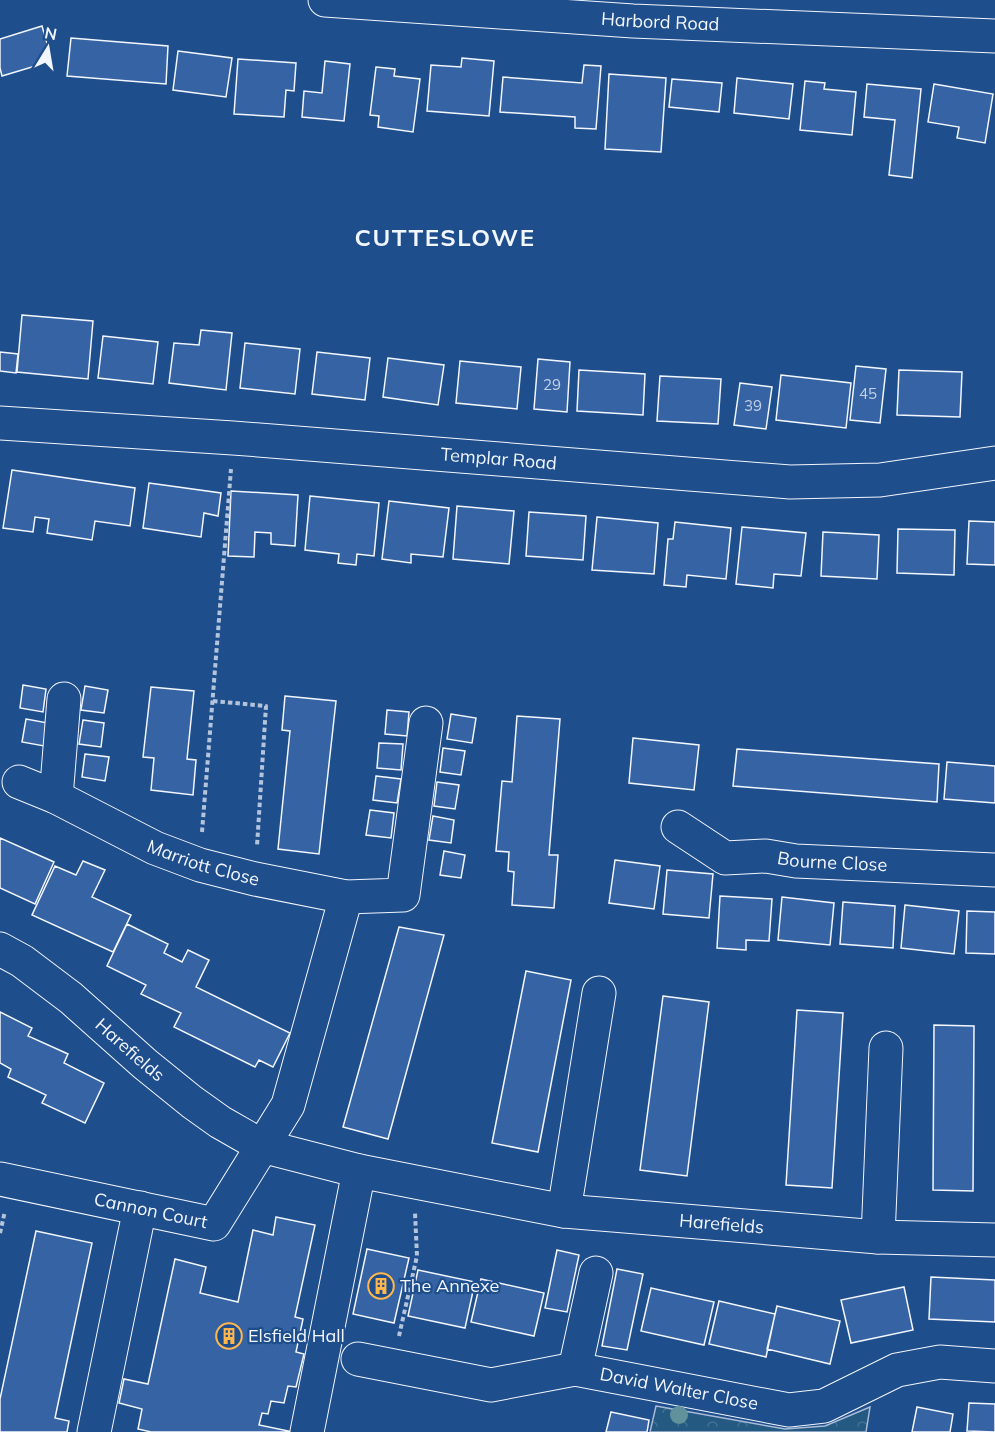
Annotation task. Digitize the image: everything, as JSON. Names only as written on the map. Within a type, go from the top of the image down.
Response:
[{"type":"street","name":"Harbord Road","points":[[325,0],[633,21],[995,36]]},
{"type":"street","name":"Templar Road","points":[[0,423],[233,438],[790,482],[880,480],[995,463]]},
{"type":"street","points":[[56,797],[64,699]]},
{"type":"street","name":"Marriott Close","points":[[19,782],[56,797],[155,848],[200,865],[255,879],[346,897],[403,896],[426,723]]},
{"type":"street","name":"Bourne Close","points":[[678,827],[725,858],[766,856],[796,861],[995,870]]},
{"type":"street","points":[[262,1146],[288,1105],[346,897]]},
{"type":"street","name":"Harefields","points":[[0,950],[22,961],[71,998],[145,1064],[192,1102],[220,1122],[262,1146],[359,1171],[564,1211],[878,1237],[995,1240]]},
{"type":"street","points":[[564,1211],[599,993]]},
{"type":"street","points":[[878,1237],[886,1048]]},
{"type":"street","name":"Cannon Court","points":[[0,1179],[214,1224],[262,1146]]},
{"type":"street","points":[[307,1432],[359,1171]]},
{"type":"street","points":[[94,1432],[140,1208]]},
{"type":"street","points":[[575,1369],[596,1273]]},
{"type":"street","name":"David Walter Close","points":[[358,1359],[491,1385],[575,1369],[789,1410],[824,1406],[897,1370],[940,1362],[995,1366]]},
{"type":"path","points":[[200,865],[233,438]]},
{"type":"path","points":[[213,701],[266,706],[255,879]]},
{"type":"path","points":[[393,1366],[417,1256],[413,1182]]},
{"type":"green space","points":[[656,1406],[785,1429],[825,1426],[870,1407],[866,1432],[650,1432]]},
{"type":"building","points":[[42,26],[52,61],[2,76],[0,39]]},
{"type":"building","points":[[71,38],[168,46],[166,84],[67,76]]},
{"type":"building","points":[[178,51],[232,58],[226,97],[173,90]]},
{"type":"building","points":[[462,58],[494,61],[489,116],[427,111],[431,65],[461,67]]},
{"type":"building","points":[[238,59],[296,63],[294,91],[286,90],[284,117],[234,114]]},
{"type":"building","points":[[325,61],[350,64],[344,121],[302,117],[304,91],[322,93]]},
{"type":"building","points":[[584,65],[601,66],[596,129],[575,128],[575,117],[500,112],[503,77],[582,83]]},
{"type":"building","points":[[376,67],[395,69],[394,76],[420,79],[413,132],[378,127],[379,116],[370,115]]},
{"type":"building","points":[[609,74],[666,78],[661,152],[605,149]]},
{"type":"building","points":[[737,78],[793,84],[789,119],[734,113]]},
{"type":"building","points":[[672,79],[722,83],[719,112],[669,107]]},
{"type":"building","points":[[805,81],[825,83],[824,89],[856,92],[852,135],[800,130]]},
{"type":"building","points":[[867,84],[921,89],[912,178],[889,175],[895,120],[864,117]]},
{"type":"building","points":[[934,84],[993,94],[985,143],[957,138],[959,127],[928,122]]},
{"type":"building","points":[[22,315],[93,321],[88,379],[17,372]]},
{"type":"building","points":[[201,330],[232,333],[226,390],[169,383],[174,343],[199,345]]},
{"type":"building","points":[[103,336],[158,342],[153,384],[98,378]]},
{"type":"building","points":[[245,343],[300,349],[295,394],[240,388]]},
{"type":"building","points":[[0,352],[18,354],[16,373],[0,371]]},
{"type":"building","points":[[317,352],[370,358],[365,400],[312,394]]},
{"type":"building","points":[[388,358],[444,365],[438,405],[383,397]]},
{"type":"building","points":[[538,359],[570,362],[567,412],[534,409]]},
{"type":"building","points":[[460,361],[521,367],[517,409],[456,403]]},
{"type":"building","points":[[856,366],[886,369],[880,423],[850,420]]},
{"type":"building","points":[[579,370],[645,374],[643,415],[577,411]]},
{"type":"building","points":[[899,370],[962,372],[960,417],[897,415]]},
{"type":"building","points":[[781,375],[851,383],[846,428],[776,420]]},
{"type":"building","points":[[660,376],[721,379],[718,424],[657,421]]},
{"type":"building","points":[[740,383],[772,387],[766,429],[734,425]]},
{"type":"building","points":[[12,470],[135,488],[130,526],[95,521],[92,540],[47,533],[49,519],[35,517],[33,532],[3,528]]},
{"type":"building","points":[[149,483],[221,493],[218,516],[204,513],[201,537],[143,528]]},
{"type":"building","points":[[231,491],[298,495],[295,546],[271,544],[271,533],[255,532],[254,557],[228,556]]},
{"type":"building","points":[[310,496],[379,503],[374,556],[357,554],[356,565],[338,563],[339,554],[305,550]]},
{"type":"building","points":[[389,501],[449,508],[443,557],[411,554],[411,563],[382,559]]},
{"type":"building","points":[[457,506],[514,511],[509,564],[453,559]]},
{"type":"building","points":[[529,512],[586,516],[583,560],[526,556]]},
{"type":"building","points":[[597,517],[658,523],[654,574],[592,570]]},
{"type":"building","points":[[969,521],[995,522],[995,565],[967,564]]},
{"type":"building","points":[[675,522],[731,528],[726,579],[687,575],[686,587],[664,585],[668,539],[673,539]]},
{"type":"building","points":[[742,527],[806,533],[801,576],[774,574],[773,588],[736,584]]},
{"type":"building","points":[[898,529],[955,530],[954,575],[897,573]]},
{"type":"building","points":[[823,532],[879,535],[877,579],[821,576]]},
{"type":"building","points":[[23,685],[46,689],[43,712],[20,708]]},
{"type":"building","points":[[85,686],[108,690],[104,713],[81,710]]},
{"type":"building","points":[[151,687],[194,691],[187,759],[196,760],[193,795],[151,790],[154,758],[143,757]]},
{"type":"building","points":[[285,696],[336,701],[319,854],[278,849],[290,731],[282,730]]},
{"type":"building","points":[[387,710],[409,712],[407,736],[385,734]]},
{"type":"building","points":[[451,714],[476,718],[472,743],[447,739]]},
{"type":"building","points":[[517,716],[560,719],[549,855],[558,855],[554,908],[512,905],[514,872],[508,871],[509,852],[496,851],[502,781],[512,782]]},
{"type":"building","points":[[26,719],[48,723],[44,746],[22,742]]},
{"type":"building","points":[[83,720],[104,723],[101,747],[79,744]]},
{"type":"building","points":[[633,738],[699,745],[694,790],[629,783]]},
{"type":"building","points":[[379,743],[403,744],[401,770],[377,768]]},
{"type":"building","points":[[443,748],[465,751],[461,775],[440,772]]},
{"type":"building","points":[[737,749],[939,764],[937,802],[733,786]]},
{"type":"building","points":[[85,754],[109,757],[105,781],[82,777]]},
{"type":"building","points":[[947,762],[995,766],[995,803],[944,799]]},
{"type":"building","points":[[376,776],[401,779],[397,803],[373,800]]},
{"type":"building","points":[[437,782],[459,785],[455,809],[434,806]]},
{"type":"building","points":[[370,810],[394,813],[391,838],[366,835]]},
{"type":"building","points":[[433,816],[454,820],[451,843],[429,840]]},
{"type":"building","points":[[0,838],[54,862],[35,904],[0,888]]},
{"type":"building","points":[[444,851],[465,855],[461,878],[440,875]]},
{"type":"building","points":[[615,860],[660,866],[654,909],[609,903]]},
{"type":"building","points":[[83,861],[105,870],[92,897],[131,915],[113,952],[32,915],[55,866],[76,875]]},
{"type":"building","points":[[667,870],[713,874],[709,918],[663,914]]},
{"type":"building","points":[[720,896],[772,899],[769,941],[746,940],[746,950],[717,948]]},
{"type":"building","points":[[782,897],[834,903],[830,945],[778,940]]},
{"type":"building","points":[[843,902],[895,906],[893,948],[840,944]]},
{"type":"building","points":[[905,905],[959,911],[954,954],[901,948]]},
{"type":"building","points":[[967,911],[995,912],[995,954],[966,953]]},
{"type":"building","points":[[127,924],[168,944],[164,953],[182,962],[188,950],[209,960],[196,987],[290,1033],[273,1067],[259,1060],[255,1067],[174,1027],[181,1013],[141,994],[146,985],[107,966]]},
{"type":"building","points":[[399,927],[444,935],[388,1139],[343,1127]]},
{"type":"building","points":[[526,971],[571,980],[538,1152],[492,1143]]},
{"type":"building","points":[[663,996],[709,1002],[687,1176],[640,1170]]},
{"type":"building","points":[[797,1010],[843,1013],[832,1188],[786,1185]]},
{"type":"building","points":[[0,1012],[32,1028],[28,1036],[68,1054],[64,1063],[104,1083],[85,1123],[42,1103],[46,1095],[8,1077],[11,1069],[0,1063]]},
{"type":"building","points":[[934,1025],[974,1026],[973,1191],[933,1190]]},
{"type":"building","name":"Elsfield Hall","points":[[276,1217],[315,1225],[295,1317],[303,1319],[296,1352],[304,1354],[296,1387],[288,1386],[284,1403],[271,1401],[268,1414],[262,1413],[259,1425],[293,1432],[151,1432],[138,1429],[142,1409],[119,1403],[124,1379],[148,1384],[175,1259],[206,1267],[200,1293],[238,1302],[253,1230],[273,1235]]},
{"type":"building","points":[[36,1231],[92,1243],[55,1418],[69,1421],[67,1432],[0,1432],[0,1399]]},
{"type":"building","name":"The Annexe","points":[[367,1249],[409,1258],[394,1323],[353,1314]]},
{"type":"building","points":[[557,1250],[579,1255],[567,1312],[545,1308]]},
{"type":"building","points":[[617,1269],[643,1274],[627,1350],[602,1346]]},
{"type":"building","points":[[418,1270],[475,1282],[465,1328],[408,1316]]},
{"type":"building","points":[[931,1277],[995,1280],[995,1322],[929,1319]]},
{"type":"building","points":[[481,1279],[544,1293],[534,1336],[471,1322]]},
{"type":"building","points":[[904,1287],[913,1330],[851,1343],[841,1300]]},
{"type":"building","points":[[651,1288],[714,1302],[704,1345],[641,1331]]},
{"type":"building","points":[[719,1301],[775,1314],[766,1357],[709,1344]]},
{"type":"building","points":[[777,1306],[840,1321],[830,1364],[767,1349]]},
{"type":"building","points":[[969,1403],[995,1404],[995,1432],[967,1431]]},
{"type":"building","points":[[917,1407],[953,1414],[950,1432],[912,1432]]},
{"type":"building","points":[[611,1412],[649,1420],[647,1432],[606,1432]]},
{"type":"place","name":"The Annexe","points":[[381,1286]]},
{"type":"place","name":"Elsfield Hall","points":[[229,1336]]},
{"type":"district","name":"CUTTESLOWE","points":[[445,238]]}]
